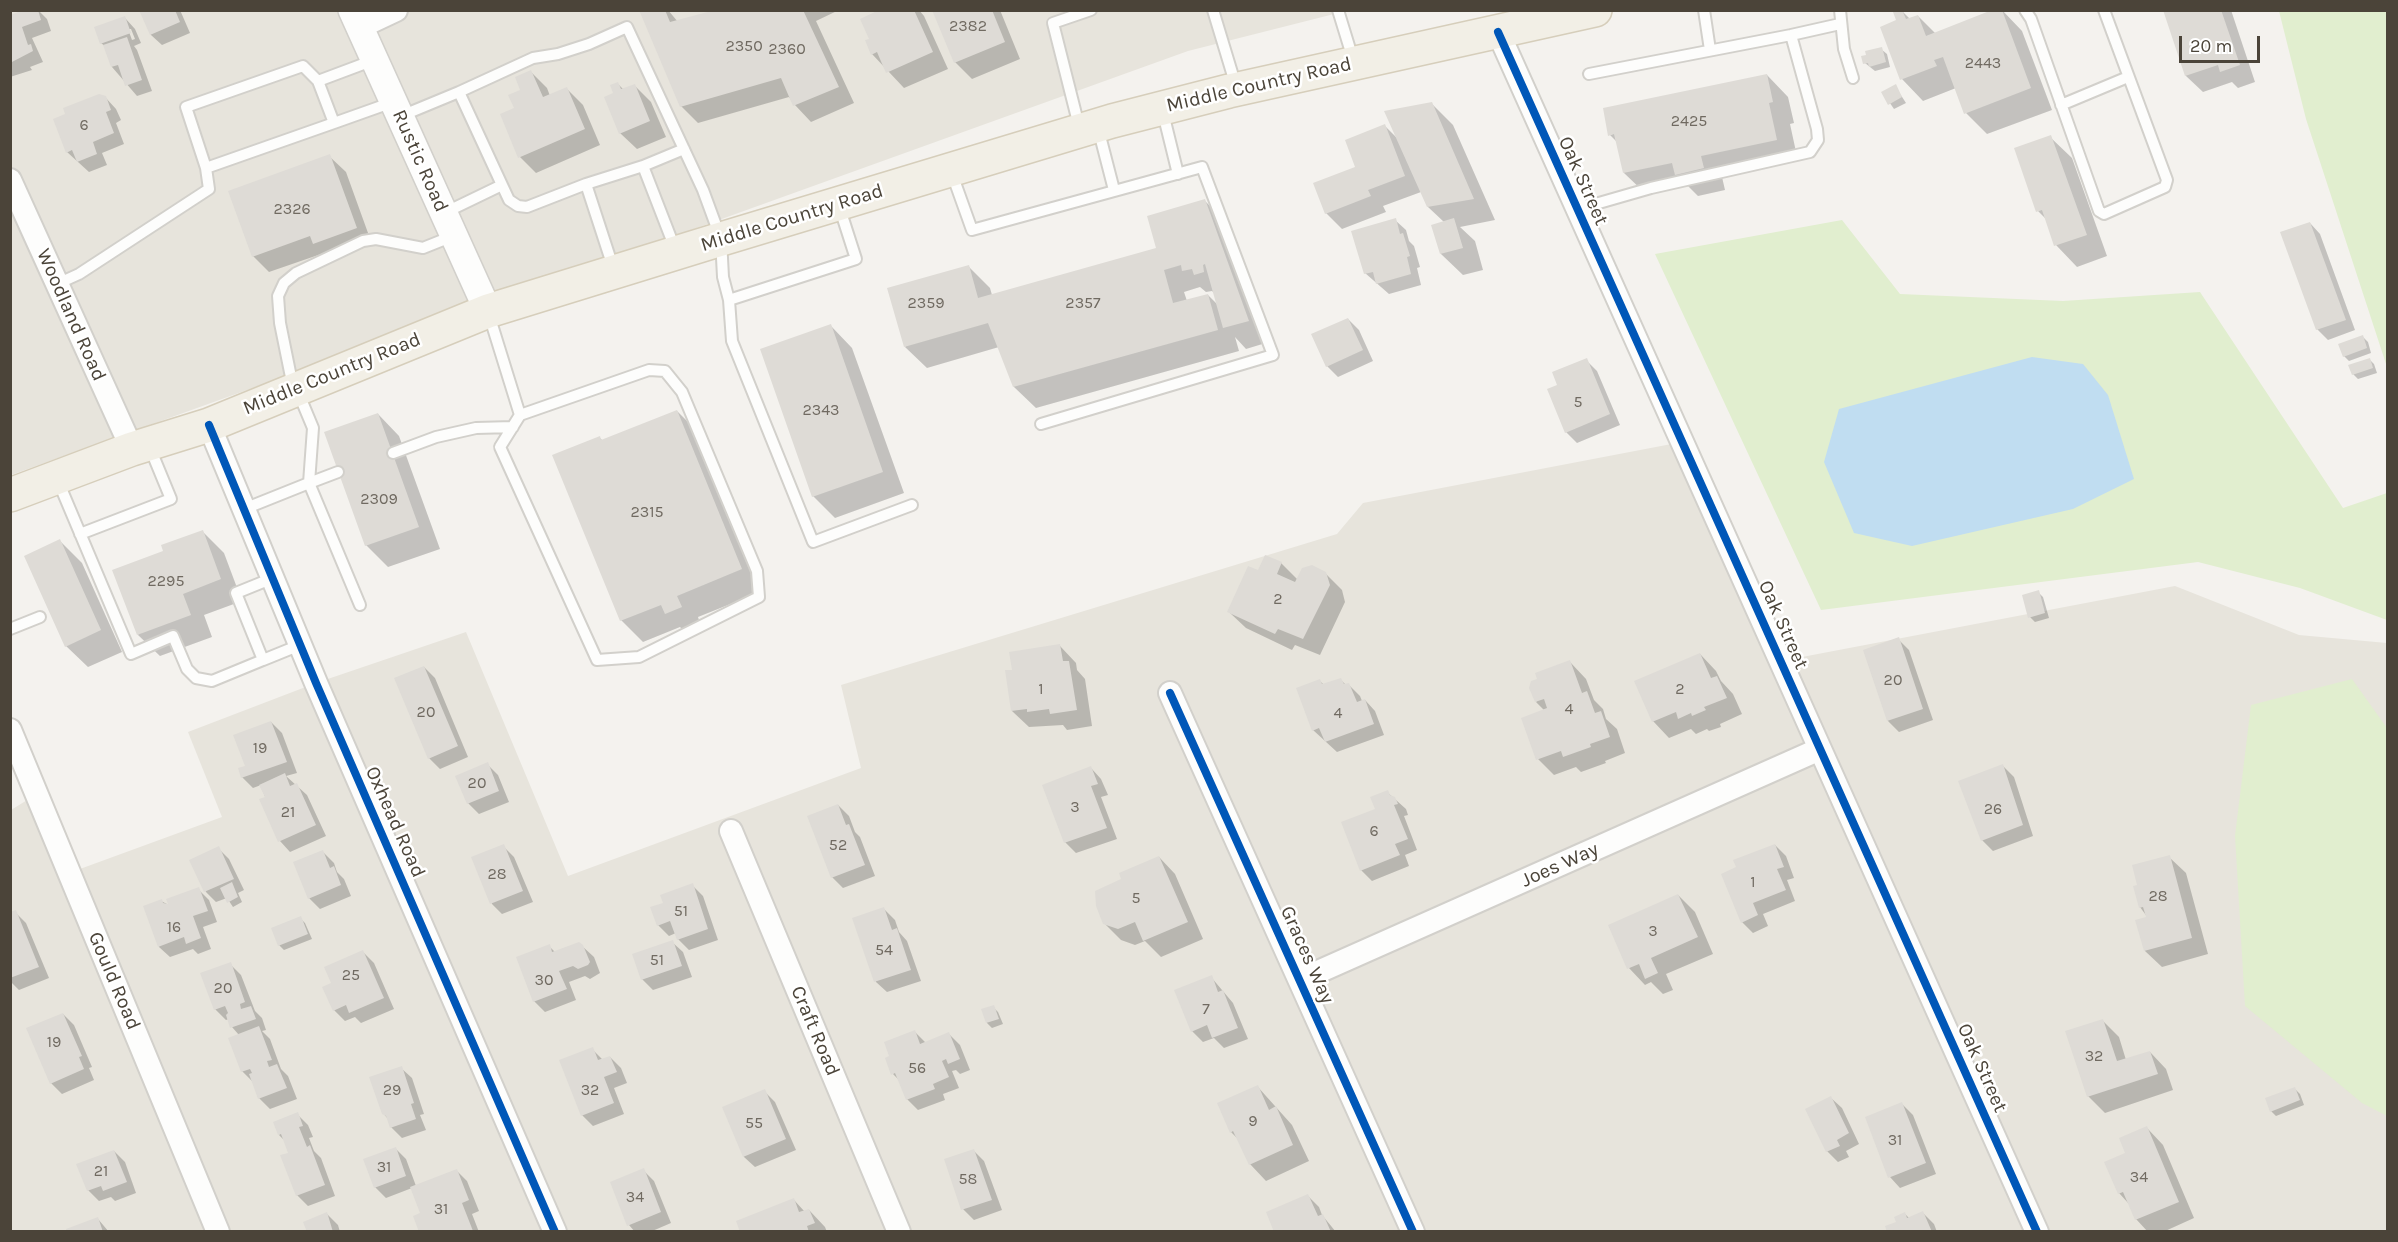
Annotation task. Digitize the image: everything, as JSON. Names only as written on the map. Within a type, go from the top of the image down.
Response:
[{"type":"main road","name":"Middle Country Road","points":[[10,495],[140,447],[208,425],[488,311],[838,203],[1161,108],[1595,10]]},
{"type":"street","points":[[356,19],[396,10]]},
{"type":"street","name":"Rustic Road","points":[[356,19],[488,311]]},
{"type":"street","name":"Oak Street","points":[[1497,32],[2037,1232]]},
{"type":"street","name":"Woodland Road","points":[[10,180],[57,284],[140,447]]},
{"type":"street","name":"Oxhead Road","points":[[208,425],[300,645],[555,1232]]},
{"type":"street","name":"Graces Way","points":[[1170,693],[1413,1232]]},
{"type":"street","name":"Gould Road","points":[[10,730],[218,1232]]},
{"type":"street","name":"Joes Way","points":[[1300,980],[1820,749]]},
{"type":"street","name":"Craft Road","points":[[731,831],[899,1232]]},
{"type":"lane","points":[[1091,10],[1053,23],[1089,128],[1114,190]]},
{"type":"lane","points":[[1213,10],[1237,89]]},
{"type":"lane","points":[[1338,10],[1354,63]]},
{"type":"lane","points":[[1704,10],[1710,50]]},
{"type":"lane","points":[[1840,10],[1844,49],[1853,78]]},
{"type":"lane","points":[[2025,10],[2031,19],[2099,211],[2104,214],[2165,187],[2167,180],[2104,10]]},
{"type":"lane","points":[[1589,74],[1840,24]]},
{"type":"lane","points":[[206,168],[334,123],[459,92],[533,58],[558,54],[589,44],[627,27],[703,190],[721,239],[723,277],[729,300],[732,341],[813,542],[912,505]]},
{"type":"lane","points":[[1578,209],[1650,188],[1810,152],[1818,140],[1817,129],[1791,35]]},
{"type":"lane","points":[[318,81],[374,59]]},
{"type":"lane","points":[[57,284],[79,274],[209,189],[206,168],[186,107],[303,66],[318,81],[334,123]]},
{"type":"lane","points":[[2061,105],[2128,77]]},
{"type":"lane","points":[[459,92],[509,200],[518,206],[527,207],[684,149]]},
{"type":"lane","points":[[1161,108],[1178,174]]},
{"type":"lane","points":[[643,166],[677,253]]},
{"type":"lane","points":[[950,170],[972,230],[1202,167],[1274,355],[1041,424]]},
{"type":"lane","points":[[586,184],[615,272]]},
{"type":"lane","points":[[360,605],[309,483],[313,428],[295,389],[279,323],[278,296],[284,284],[296,273],[363,241],[376,239],[423,248],[448,224],[502,185]]},
{"type":"lane","points":[[729,300],[856,259],[838,203]]},
{"type":"lane","points":[[488,311],[520,415]]},
{"type":"lane","points":[[649,370],[665,371],[682,392],[757,571],[759,597],[639,657],[597,660],[500,447],[520,415],[649,370]]},
{"type":"lane","points":[[393,453],[436,437],[476,428],[513,427]]},
{"type":"lane","points":[[80,534],[171,499],[140,447]]},
{"type":"lane","points":[[244,509],[338,472]]},
{"type":"lane","points":[[57,478],[131,654],[173,636],[187,669],[196,678],[212,681],[300,645]]},
{"type":"lane","points":[[263,660],[236,593],[273,578]]},
{"type":"lane","points":[[10,629],[40,617]]},
{"type":"shaded area","points":[[11,11],[1346,11],[1188,51],[11,475]]},
{"type":"shaded area","points":[[1682,442],[1781,661],[2175,586],[2299,635],[2387,643],[2387,1231],[11,1232],[11,810],[37,794],[69,873],[222,817],[188,732],[316,683],[466,632],[568,876],[861,768],[841,685],[1337,534],[1363,503]]},
{"type":"green space","points":[[2279,11],[2387,11],[2387,367],[2306,119]]},
{"type":"green space","points":[[1842,220],[1900,294],[2063,301],[2200,292],[2343,508],[2387,493],[2387,620],[2300,588],[2198,562],[1821,610],[1655,254]]},
{"type":"green space","points":[[2352,679],[2387,728],[2387,1116],[2362,1103],[2245,1006],[2235,836],[2251,705]]},
{"type":"water","points":[[2032,357],[2083,364],[2108,395],[2134,479],[2073,509],[1912,546],[1854,533],[1824,462],[1839,409]]},
{"type":"building","points":[[24,10],[38,10],[41,20],[22,27],[28,45],[31,44],[33,51],[10,63],[10,15]]},
{"type":"building","points":[[139,10],[175,10],[180,22],[150,35]]},
{"type":"building","points":[[639,10],[665,10],[670,22],[715,10],[803,10],[839,87],[793,106],[781,78],[680,107]]},
{"type":"building","points":[[879,10],[914,10],[933,52],[886,73],[877,52],[871,55],[865,40],[869,39],[860,19]]},
{"type":"building","points":[[932,10],[992,10],[1005,42],[954,63]]},
{"type":"building","points":[[1902,10],[1906,19],[1918,15],[1926,36],[1992,10],[2002,10],[2031,88],[1964,114],[1943,57],[1934,60],[1937,66],[1900,80],[1880,27],[1896,20],[1893,12]]},
{"type":"building","points":[[2163,10],[2221,10],[2240,65],[2220,72],[2218,65],[2185,76]]},
{"type":"building","points":[[125,16],[131,33],[100,44],[94,27]]},
{"type":"building","points":[[127,37],[142,80],[125,86],[118,65],[111,67],[103,45]]},
{"type":"building","points":[[1882,47],[1886,62],[1869,67],[1868,63],[1863,64],[1861,56],[1866,55],[1865,51]]},
{"type":"building","points":[[531,70],[543,97],[567,87],[585,129],[518,158],[500,114],[514,108],[508,95],[520,90],[515,77]]},
{"type":"building","points":[[1767,74],[1773,102],[1769,103],[1777,140],[1701,156],[1704,168],[1675,175],[1672,163],[1623,173],[1614,134],[1608,136],[1603,108]]},
{"type":"building","points":[[618,82],[621,89],[635,84],[650,121],[619,134],[604,97],[613,93],[610,85]]},
{"type":"building","points":[[1896,84],[1902,97],[1888,105],[1881,92]]},
{"type":"building","points":[[99,94],[106,96],[111,110],[106,112],[114,133],[93,142],[97,154],[77,162],[72,150],[66,153],[53,119],[65,114],[63,108]]},
{"type":"building","points":[[1432,102],[1474,199],[1427,207],[1384,111]]},
{"type":"building","points":[[1385,124],[1405,176],[1368,190],[1371,196],[1325,214],[1313,183],[1355,167],[1345,140]]},
{"type":"building","points":[[2051,135],[2087,235],[2054,246],[2042,210],[2036,212],[2014,148]]},
{"type":"building","points":[[330,154],[357,228],[313,244],[310,236],[252,257],[228,191]]},
{"type":"building","points":[[1205,199],[1249,321],[1223,328],[1205,264],[1203,265],[1204,272],[1194,275],[1192,269],[1182,271],[1181,265],[1164,270],[1173,303],[1208,294],[1218,330],[1013,387],[988,323],[904,347],[887,288],[969,265],[978,298],[1156,248],[1147,216]]},
{"type":"building","points":[[1396,218],[1410,256],[1407,257],[1411,274],[1376,284],[1373,272],[1364,274],[1351,231]]},
{"type":"building","points":[[1454,218],[1463,248],[1440,254],[1431,225]]},
{"type":"building","points":[[2310,222],[2346,320],[2316,330],[2280,232]]},
{"type":"building","points":[[1348,318],[1363,350],[1326,367],[1311,334]]},
{"type":"building","points":[[831,324],[883,472],[812,497],[760,349]]},
{"type":"building","points":[[2363,335],[2367,348],[2343,357],[2338,344]]},
{"type":"building","points":[[1587,358],[1610,414],[1565,433],[1547,389],[1557,385],[1552,372]]},
{"type":"building","points":[[2370,358],[2373,368],[2352,375],[2348,365]]},
{"type":"building","points":[[677,410],[742,569],[677,596],[682,607],[665,614],[661,605],[620,621],[552,455],[600,436],[601,440]]},
{"type":"building","points":[[378,413],[419,527],[365,546],[324,432]]},
{"type":"building","points":[[203,530],[221,579],[183,594],[191,615],[137,635],[112,570],[163,551],[161,545]]},
{"type":"building","points":[[60,539],[101,630],[65,647],[24,556]]},
{"type":"building","points":[[1265,555],[1282,562],[1277,574],[1295,582],[1302,568],[1312,565],[1326,572],[1330,585],[1303,639],[1278,629],[1275,634],[1227,612],[1248,566],[1258,570]]},
{"type":"building","points":[[2039,590],[2045,613],[2028,618],[2022,595]]},
{"type":"building","points":[[1899,637],[1923,709],[1887,721],[1863,650]]},
{"type":"building","points":[[1060,644],[1063,661],[1069,661],[1077,710],[1050,714],[1049,709],[1027,712],[1027,709],[1011,711],[1005,670],[1012,670],[1009,652]]},
{"type":"building","points":[[1700,653],[1711,678],[1717,676],[1727,698],[1704,707],[1706,710],[1692,716],[1691,713],[1678,719],[1676,712],[1652,722],[1634,681]]},
{"type":"building","points":[[1570,660],[1582,693],[1587,691],[1595,713],[1601,711],[1610,737],[1563,757],[1561,751],[1536,760],[1521,718],[1547,708],[1544,699],[1535,702],[1529,688],[1531,681],[1537,679],[1535,673]]},
{"type":"building","points":[[424,666],[458,746],[428,759],[394,678]]},
{"type":"building","points":[[1341,678],[1344,684],[1349,683],[1357,702],[1365,699],[1374,724],[1325,742],[1319,728],[1312,731],[1296,688],[1320,679],[1322,684]]},
{"type":"building","points":[[271,721],[287,762],[241,778],[238,768],[245,766],[233,735]]},
{"type":"building","points":[[488,762],[499,791],[467,804],[455,776]]},
{"type":"building","points":[[2003,764],[2023,825],[1981,841],[1958,781]]},
{"type":"building","points":[[1091,766],[1098,784],[1091,786],[1107,828],[1064,843],[1042,785]]},
{"type":"building","points":[[285,773],[290,786],[297,783],[316,825],[278,842],[259,799],[265,797],[259,785]]},
{"type":"building","points":[[1388,790],[1398,804],[1394,805],[1408,839],[1395,844],[1400,855],[1360,871],[1341,822],[1375,809],[1370,797]]},
{"type":"building","points":[[838,804],[846,825],[849,824],[865,865],[831,878],[807,816]]},
{"type":"building","points":[[504,844],[523,891],[490,904],[471,857]]},
{"type":"building","points":[[1775,844],[1784,867],[1777,869],[1786,890],[1753,903],[1758,915],[1741,923],[1721,874],[1736,867],[1733,860]]},
{"type":"building","points":[[219,846],[234,879],[204,892],[189,860]]},
{"type":"building","points":[[323,850],[330,868],[334,866],[341,885],[308,899],[293,862]]},
{"type":"building","points":[[2170,855],[2192,938],[2144,951],[2135,920],[2146,917],[2143,907],[2139,908],[2133,886],[2137,885],[2132,865]]},
{"type":"building","points":[[1159,856],[1188,922],[1143,941],[1135,922],[1118,929],[1103,924],[1096,906],[1095,891],[1121,879],[1119,873]]},
{"type":"building","points":[[232,882],[238,897],[227,903],[220,888]]},
{"type":"building","points":[[693,883],[708,929],[677,940],[670,921],[657,926],[650,907],[663,903],[660,895]]},
{"type":"building","points":[[199,887],[208,911],[193,916],[201,938],[186,944],[184,937],[158,947],[143,906],[162,899],[163,903],[168,904],[166,899]]},
{"type":"building","points":[[1678,894],[1698,937],[1651,958],[1658,973],[1645,979],[1639,964],[1627,969],[1608,925]]},
{"type":"building","points":[[884,907],[892,930],[897,928],[911,970],[874,982],[852,918]]},
{"type":"building","points":[[16,910],[39,967],[10,978],[10,912]]},
{"type":"building","points":[[301,916],[308,934],[278,946],[271,928]]},
{"type":"building","points":[[673,940],[682,966],[641,980],[632,954]]},
{"type":"building","points":[[579,942],[583,945],[590,962],[588,965],[578,969],[573,966],[559,971],[567,989],[533,1002],[516,957],[550,944],[552,952]]},
{"type":"building","points":[[363,950],[384,998],[349,1013],[346,1005],[333,1011],[322,987],[331,983],[324,967]]},
{"type":"building","points":[[231,962],[245,1002],[240,1004],[241,1009],[251,1006],[256,1019],[230,1028],[225,1006],[214,1010],[200,973]]},
{"type":"building","points":[[1212,975],[1218,992],[1223,990],[1238,1028],[1212,1038],[1207,1025],[1191,1032],[1174,990]]},
{"type":"building","points":[[994,1005],[999,1019],[986,1023],[981,1009]]},
{"type":"building","points":[[63,1013],[82,1056],[79,1057],[84,1069],[50,1084],[26,1028]]},
{"type":"building","points":[[2103,1019],[2117,1061],[2150,1051],[2158,1074],[2087,1097],[2065,1031]]},
{"type":"building","points":[[259,1026],[272,1060],[267,1061],[269,1067],[277,1064],[287,1088],[258,1099],[249,1074],[252,1073],[250,1069],[241,1072],[228,1038]]},
{"type":"building","points":[[915,1030],[920,1044],[949,1032],[960,1059],[948,1064],[946,1059],[942,1061],[949,1077],[933,1084],[935,1089],[906,1100],[895,1073],[891,1075],[885,1058],[889,1056],[884,1042]]},
{"type":"building","points":[[593,1047],[598,1060],[610,1056],[617,1072],[604,1077],[614,1103],[581,1116],[559,1060]]},
{"type":"building","points":[[402,1066],[414,1103],[411,1104],[416,1119],[390,1128],[386,1116],[382,1114],[369,1077]]},
{"type":"building","points":[[1258,1085],[1269,1110],[1276,1106],[1293,1145],[1249,1165],[1233,1131],[1230,1133],[1217,1103]]},
{"type":"building","points":[[2295,1087],[2300,1100],[2270,1112],[2265,1098]]},
{"type":"building","points":[[765,1089],[786,1139],[743,1157],[722,1107]]},
{"type":"building","points":[[1831,1096],[1849,1133],[1837,1140],[1840,1146],[1826,1152],[1805,1109]]},
{"type":"building","points":[[1902,1102],[1926,1163],[1888,1178],[1865,1117]]},
{"type":"building","points":[[298,1112],[303,1126],[299,1127],[307,1147],[310,1145],[325,1185],[296,1196],[280,1155],[288,1153],[281,1134],[278,1135],[273,1122]]},
{"type":"building","points":[[2147,1126],[2179,1202],[2135,1220],[2123,1192],[2118,1194],[2104,1162],[2125,1153],[2119,1138]]},
{"type":"building","points":[[396,1147],[406,1176],[374,1188],[363,1159]]},
{"type":"building","points":[[974,1149],[992,1200],[961,1210],[944,1159]]},
{"type":"building","points":[[114,1150],[127,1182],[103,1191],[101,1186],[87,1191],[76,1164]]},
{"type":"building","points":[[644,1168],[661,1212],[627,1226],[610,1182]]},
{"type":"building","points":[[457,1169],[469,1200],[462,1203],[473,1231],[419,1232],[413,1216],[420,1213],[410,1187]]},
{"type":"building","points":[[1308,1194],[1318,1216],[1323,1214],[1331,1232],[1274,1232],[1266,1212]]},
{"type":"building","points":[[794,1198],[799,1212],[809,1209],[815,1223],[807,1226],[809,1232],[740,1232],[736,1221]]},
{"type":"building","points":[[1923,1211],[1932,1232],[1887,1232],[1885,1226],[1896,1222],[1894,1217],[1905,1212],[1907,1218]]},
{"type":"building","points":[[327,1212],[333,1232],[307,1232],[303,1222]]},
{"type":"building","points":[[98,1217],[103,1232],[67,1232],[66,1229]]},
{"type":"cycle path","points":[[1498,32],[2037,1232]]},
{"type":"cycle path","points":[[209,425],[316,683],[555,1232]]},
{"type":"cycle path","points":[[1170,693],[1413,1232]]}]
